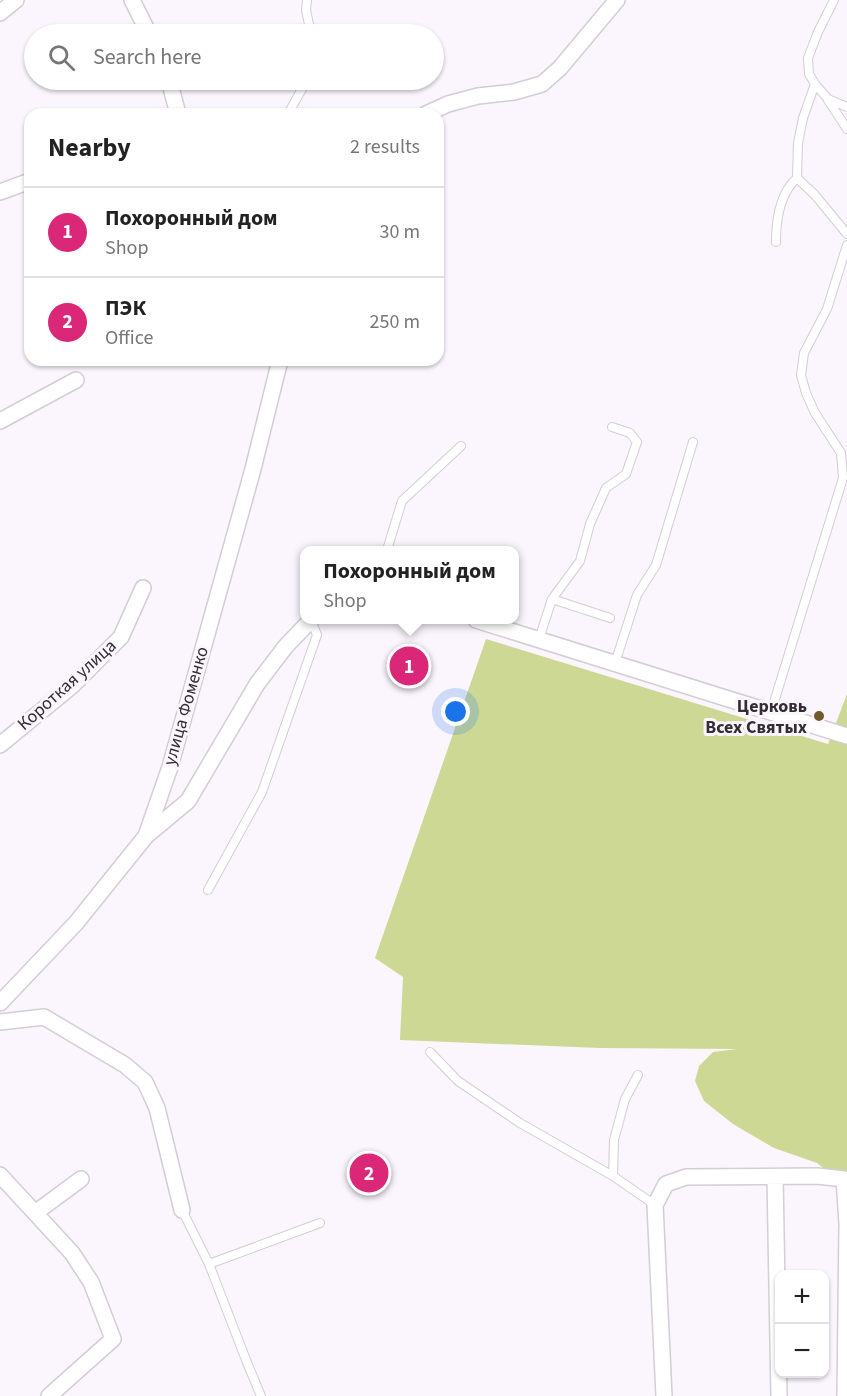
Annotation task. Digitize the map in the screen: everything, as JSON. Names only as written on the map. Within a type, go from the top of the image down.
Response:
[{"type":"street","points":[[0,13],[16,0]]},
{"type":"street","points":[[132,0],[144,24]]},
{"type":"street","points":[[439,108],[478,96],[514,92],[542,84],[560,68],[617,0]]},
{"type":"street","points":[[172,90],[176,108]]},
{"type":"street","points":[[0,192],[24,183]]},
{"type":"street","name":"улица Фоменко","points":[[0,1003],[76,923],[146,836],[170,767],[253,469],[279,366]]},
{"type":"street","points":[[0,421],[76,380]]},
{"type":"street","name":"Короткая улица","points":[[0,745],[73,685],[121,637],[143,588]]},
{"type":"street","points":[[146,836],[188,801],[257,684],[286,646],[307,624]]},
{"type":"street","points":[[489,624],[847,736]]},
{"type":"street","points":[[0,1022],[44,1017],[125,1065],[145,1082],[157,1108],[182,1210]]},
{"type":"street","points":[[0,1175],[72,1253],[91,1281],[113,1340],[49,1396]]},
{"type":"street","points":[[664,1396],[655,1205],[666,1184],[686,1177],[817,1176],[844,1179],[847,1224],[845,1396]]},
{"type":"street","points":[[775,1177],[779,1396]]},
{"type":"street","points":[[35,1214],[81,1179]]},
{"type":"lane","points":[[307,0],[308,24]]},
{"type":"lane","points":[[834,0],[808,58],[809,74],[847,129]]},
{"type":"lane","points":[[815,84],[803,118],[798,143],[797,178],[847,234]]},
{"type":"lane","points":[[291,108],[301,90]]},
{"type":"lane","points":[[828,99],[847,107]]},
{"type":"lane","points":[[776,242],[776,224],[780,208],[790,184],[797,178]]},
{"type":"lane","points":[[771,712],[843,478],[841,453],[815,413],[801,375],[804,353],[827,309],[847,245]]},
{"type":"lane","points":[[539,639],[552,599],[580,561],[590,524],[606,488],[626,474],[638,442],[630,433],[612,427]]},
{"type":"lane","points":[[615,663],[637,595],[656,565],[693,442]]},
{"type":"lane","points":[[388,546],[402,501],[461,446]]},
{"type":"lane","points":[[552,599],[610,618]]},
{"type":"lane","points":[[208,891],[262,792],[316,635],[312,624]]},
{"type":"lane","points":[[430,1052],[458,1081],[511,1117],[613,1176],[655,1205]]},
{"type":"lane","points":[[613,1176],[614,1140],[625,1099],[638,1075]]},
{"type":"lane","points":[[182,1210],[209,1264],[261,1396]]},
{"type":"lane","points":[[209,1264],[320,1223]]},
{"type":"green space","points":[[486,639],[828,744],[847,694],[847,1187],[817,1163],[774,1148],[733,1124],[704,1101],[695,1081],[699,1066],[713,1052],[737,1049],[599,1048],[400,1040],[403,977],[375,958]]},
{"type":"place","name":"Похоронный дом","points":[[409,666]]},
{"type":"place","name":"Церковь Всех Святых","points":[[819,716]]},
{"type":"place","name":"ПЭК","points":[[369,1173]]}]
